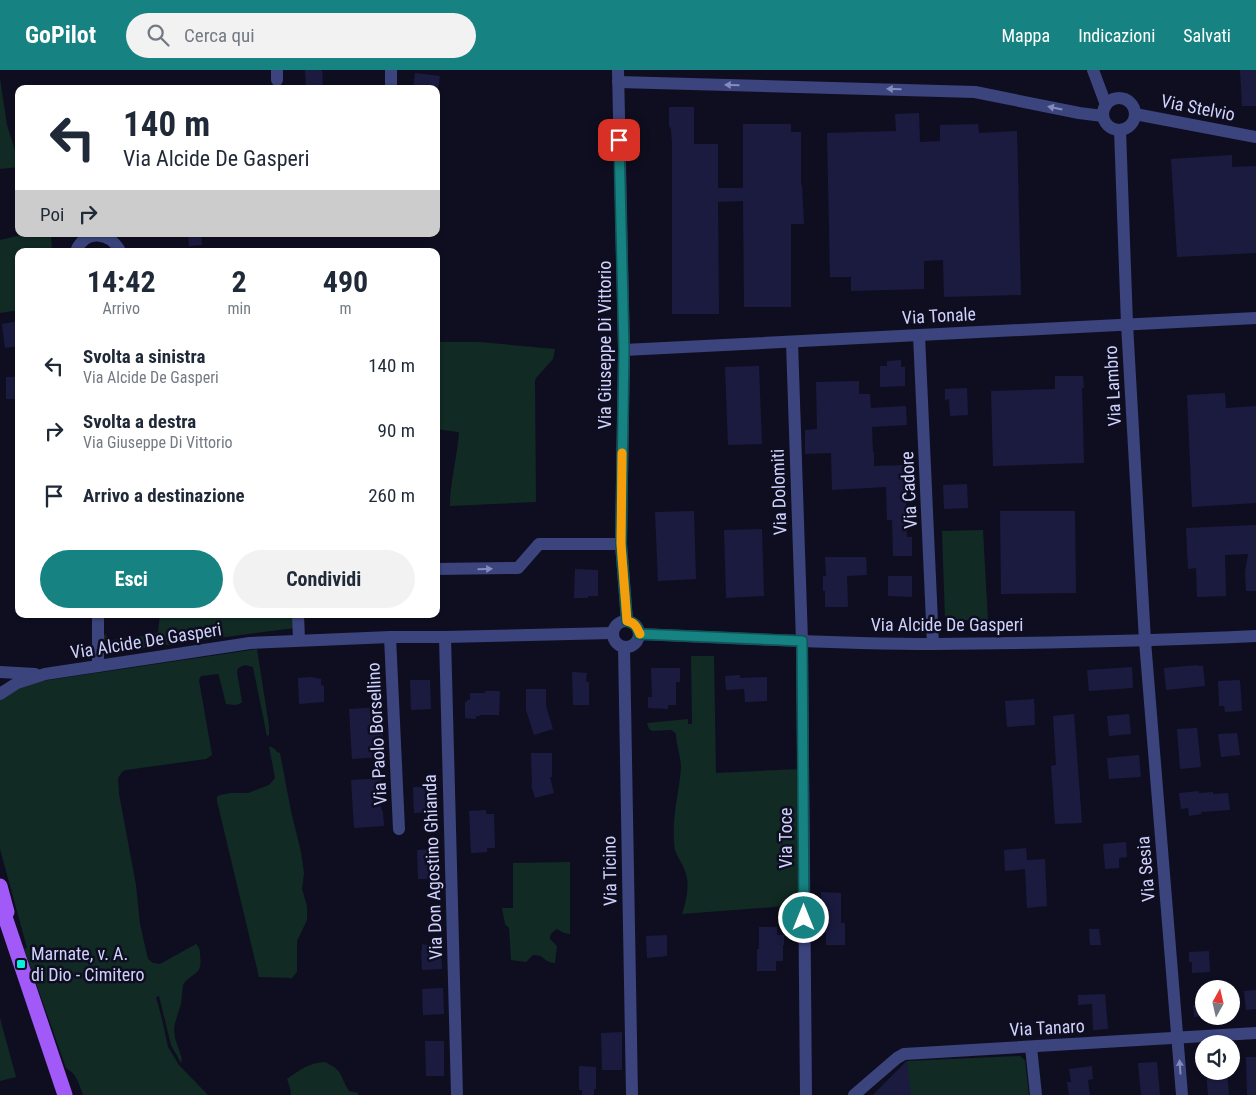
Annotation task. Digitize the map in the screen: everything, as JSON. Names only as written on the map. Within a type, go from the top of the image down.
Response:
[{"type":"main road","points":[[0,886],[16,950]]},
{"type":"main road","points":[[0,902],[65,1095]]},
{"type":"street","points":[[391,70],[391,85]]},
{"type":"street","points":[[618,76],[975,92],[1080,114],[1104,110],[1114,99],[1124,99],[1132,105],[1135,114],[1129,127],[1120,130],[1110,128],[1107,125],[1104,110],[1093,70]]},
{"type":"street","name":"Via Giuseppe Di Vittorio","points":[[618,76],[624,350],[621,544],[627,621]]},
{"type":"street","name":"Via Stelvio","points":[[1135,114],[1256,137]]},
{"type":"street","name":"Via Lambro","points":[[1120,130],[1127,324],[1145,641]]},
{"type":"street","points":[[78,248],[81,242],[92,237]]},
{"type":"street","points":[[105,237],[116,244],[118,248]]},
{"type":"street","name":"Via Tonale","points":[[624,350],[1256,318]]},
{"type":"street","name":"Via Cadore","points":[[919,335],[933,644]]},
{"type":"street","name":"Via Dolomiti","points":[[792,342],[802,641]]},
{"type":"street","points":[[440,569],[518,568],[539,544],[621,544]]},
{"type":"street","points":[[98,618],[98,666]]},
{"type":"street","points":[[298,618],[299,640]]},
{"type":"street","points":[[627,621],[634,624],[639,634],[636,642],[624,647],[617,644],[612,633],[615,625],[619,622],[627,621]]},
{"type":"street","name":"Via Alcide De Gasperi","points":[[0,694],[17,683],[45,674],[250,643],[390,637],[612,633]]},
{"type":"street","name":"Via Alcide De Gasperi","points":[[639,634],[933,644],[1256,639]]},
{"type":"street","name":"Via Paolo Borsellino","points":[[390,637],[399,829]]},
{"type":"street","name":"Via Don Agostino Ghianda","points":[[445,637],[457,1095]]},
{"type":"street","name":"Via Toce","points":[[802,641],[806,1095]]},
{"type":"street","name":"Via Sesia","points":[[1145,641],[1182,1095]]},
{"type":"street","name":"Via Ticino","points":[[624,647],[632,1095]]},
{"type":"street","name":"Via Alcide De Gasperi","points":[[0,672],[45,674]]},
{"type":"street","name":"Via Tanaro","points":[[854,1095],[904,1054],[1256,1033]]},
{"type":"street","points":[[1031,1047],[1036,1095]]},
{"type":"green space","points":[[0,78],[7,125],[15,150],[15,167],[0,169]]},
{"type":"green space","points":[[15,236],[51,237],[52,248],[15,248],[15,311],[0,313],[0,240]]},
{"type":"green space","points":[[440,342],[479,342],[555,349],[553,359],[535,381],[536,502],[450,506],[458,432],[440,430]]},
{"type":"green space","points":[[983,530],[988,621],[945,619],[942,531]]},
{"type":"green space","points":[[160,618],[295,618],[295,628],[131,650],[112,651],[106,648],[104,642],[104,634],[111,640],[151,635],[158,632]]},
{"type":"green space","points":[[257,649],[269,735],[267,736],[253,667],[245,665],[238,668],[242,702],[237,705],[226,704],[218,674],[201,676],[199,680],[212,755],[206,759],[126,770],[118,778],[119,794],[136,885],[140,924],[148,959],[153,963],[160,964],[196,944],[200,949],[200,967],[183,985],[181,1004],[174,1029],[182,1059],[181,1063],[171,1045],[159,996],[156,997],[168,1047],[179,1065],[208,1095],[83,1095],[75,1076],[66,1068],[24,949],[27,948],[0,849],[0,698],[11,690],[42,681]]},
{"type":"green space","points":[[691,656],[714,656],[716,773],[800,769],[800,905],[682,914],[688,884],[674,845],[674,823],[681,768],[676,734],[672,730],[652,731],[647,723],[688,719],[688,724],[692,724]]},
{"type":"green space","points":[[269,746],[280,753],[304,873],[302,889],[307,906],[307,920],[297,941],[297,972],[292,978],[259,977],[217,801],[217,797],[220,795],[248,793],[269,785],[275,778]]},
{"type":"green space","points":[[570,862],[570,934],[557,929],[551,934],[550,939],[557,946],[555,963],[547,961],[541,956],[533,955],[526,962],[511,960],[509,928],[505,924],[502,908],[513,908],[513,863]]},
{"type":"green space","points":[[0,1018],[16,1077],[0,1081]]},
{"type":"green space","points":[[1020,1056],[1025,1060],[1029,1095],[873,1095],[907,1061]]},
{"type":"green space","points":[[325,1062],[338,1071],[349,1091],[358,1093],[358,1095],[291,1095],[287,1079],[304,1068]]},
{"type":"building","points":[[305,70],[322,70],[323,85],[306,85]]},
{"type":"building","points":[[1240,70],[1256,70],[1256,106],[1242,106]]},
{"type":"building","points":[[415,73],[440,76],[439,85],[414,85]]},
{"type":"building","points":[[669,107],[694,107],[694,144],[718,144],[718,188],[743,188],[743,124],[791,124],[791,132],[801,132],[801,185],[804,224],[791,224],[791,307],[744,307],[743,201],[718,202],[719,314],[672,314],[672,144],[671,128],[669,127]]},
{"type":"building","points":[[919,113],[920,142],[940,141],[940,125],[978,124],[979,133],[1017,131],[1021,295],[944,297],[943,260],[924,261],[924,289],[851,291],[851,277],[830,277],[827,133],[896,131],[895,114]]},
{"type":"building","points":[[1232,155],[1232,167],[1256,166],[1256,253],[1177,257],[1171,159]]},
{"type":"building","points":[[188,237],[201,237],[202,245],[189,246]]},
{"type":"building","points":[[15,322],[15,347],[5,348],[2,324]]},
{"type":"building","points":[[901,360],[901,367],[905,367],[905,386],[880,387],[880,366],[887,366],[887,361]]},
{"type":"building","points":[[759,366],[762,444],[728,445],[725,367]]},
{"type":"building","points":[[1055,376],[1083,376],[1084,463],[993,466],[991,391],[1055,389]]},
{"type":"building","points":[[6,377],[15,377],[15,399],[6,399]]},
{"type":"building","points":[[859,381],[859,394],[870,394],[871,408],[906,406],[907,425],[872,427],[873,452],[874,466],[905,465],[907,537],[912,537],[912,556],[893,556],[892,520],[887,520],[886,487],[832,490],[831,453],[805,454],[805,430],[817,429],[816,382]]},
{"type":"building","points":[[967,388],[968,415],[950,416],[949,399],[945,400],[945,389]]},
{"type":"building","points":[[1225,393],[1226,408],[1256,406],[1256,503],[1192,507],[1187,395]]},
{"type":"building","points":[[967,484],[968,508],[944,509],[943,485]]},
{"type":"building","points":[[694,511],[696,579],[658,581],[655,512]]},
{"type":"building","points":[[1000,511],[1075,511],[1076,593],[1001,594]]},
{"type":"building","points":[[1256,525],[1256,591],[1246,591],[1245,572],[1248,554],[1225,555],[1226,596],[1197,597],[1196,568],[1188,569],[1186,528]]},
{"type":"building","points":[[762,529],[764,596],[726,598],[724,530]]},
{"type":"building","points":[[825,557],[866,557],[867,575],[847,576],[848,607],[825,607],[823,576],[826,576]]},
{"type":"building","points":[[575,569],[598,570],[598,596],[574,598]]},
{"type":"building","points":[[888,576],[912,576],[912,597],[888,596]]},
{"type":"building","points":[[1203,666],[1205,686],[1166,690],[1164,668]]},
{"type":"building","points":[[1132,667],[1133,688],[1089,691],[1087,670]]},
{"type":"building","points":[[651,668],[680,668],[680,682],[676,682],[676,705],[668,705],[668,709],[648,708],[648,697],[652,697]]},
{"type":"building","points":[[572,672],[587,673],[589,705],[573,705]]},
{"type":"building","points":[[740,675],[740,678],[767,677],[767,701],[745,702],[744,689],[726,690],[725,676]]},
{"type":"building","points":[[311,677],[321,679],[321,685],[324,686],[324,702],[299,704],[298,678]]},
{"type":"building","points":[[410,680],[430,680],[431,709],[411,710]]},
{"type":"building","points":[[1240,680],[1242,711],[1225,712],[1224,706],[1219,706],[1218,681]]},
{"type":"building","points":[[526,689],[546,689],[546,706],[553,729],[534,735],[526,710]]},
{"type":"building","points":[[485,691],[500,691],[499,715],[480,715],[476,716],[476,719],[465,718],[465,702],[470,700],[470,693],[485,693]]},
{"type":"building","points":[[1034,699],[1035,725],[1007,727],[1005,701]]},
{"type":"building","points":[[381,707],[384,757],[352,759],[349,709]]},
{"type":"building","points":[[1074,714],[1082,823],[1055,824],[1051,766],[1056,765],[1053,716]]},
{"type":"building","points":[[1129,714],[1131,734],[1109,736],[1107,716]]},
{"type":"building","points":[[1197,728],[1201,767],[1180,769],[1177,729]]},
{"type":"building","points":[[1237,733],[1240,755],[1221,757],[1218,734]]},
{"type":"building","points":[[531,753],[552,753],[552,777],[550,777],[554,793],[535,798],[531,785]]},
{"type":"building","points":[[1139,755],[1141,777],[1109,779],[1107,758]]},
{"type":"building","points":[[381,778],[382,793],[380,796],[384,826],[354,828],[351,780]]},
{"type":"building","points":[[413,787],[429,787],[429,812],[414,813]]},
{"type":"building","points":[[1199,791],[1199,793],[1213,792],[1213,794],[1228,793],[1230,810],[1201,812],[1201,814],[1189,816],[1188,808],[1181,809],[1179,793]]},
{"type":"building","points":[[486,810],[486,814],[494,814],[495,848],[487,848],[487,852],[471,853],[469,811]]},
{"type":"building","points":[[1126,842],[1127,857],[1119,858],[1119,868],[1105,869],[1103,844]]},
{"type":"building","points":[[1026,848],[1027,860],[1045,859],[1047,906],[1027,908],[1025,869],[1005,871],[1004,850]]},
{"type":"building","points":[[434,849],[435,863],[438,863],[438,874],[428,875],[428,879],[418,879],[417,850]]},
{"type":"building","points":[[821,892],[841,893],[841,923],[845,923],[845,945],[826,945],[826,932],[821,932]]},
{"type":"building","points":[[759,927],[777,927],[777,935],[784,935],[783,961],[776,961],[776,971],[757,971]]},
{"type":"building","points":[[1089,929],[1099,929],[1101,945],[1090,945]]},
{"type":"building","points":[[667,935],[667,956],[647,958],[646,936]]},
{"type":"building","points":[[422,944],[441,947],[442,969],[422,970]]},
{"type":"building","points":[[1209,951],[1210,972],[1192,973],[1192,962],[1189,962],[1189,952]]},
{"type":"building","points":[[443,988],[444,1014],[423,1015],[422,989]]},
{"type":"building","points":[[1256,990],[1256,1009],[1246,1010],[1244,991]]},
{"type":"building","points":[[1105,994],[1108,1029],[1093,1030],[1092,1004],[1078,1005],[1078,995]]},
{"type":"building","points":[[1193,1005],[1195,1005],[1195,1017],[1194,1017]]},
{"type":"building","points":[[622,1032],[622,1070],[602,1070],[601,1033]]},
{"type":"building","points":[[425,1041],[444,1041],[444,1076],[426,1076]]},
{"type":"building","points":[[1246,1057],[1256,1057],[1256,1095],[1247,1095]]},
{"type":"building","points":[[906,1062],[911,1095],[873,1095]]},
{"type":"building","points":[[1157,1062],[1160,1095],[1141,1095],[1138,1063]]},
{"type":"building","points":[[579,1066],[596,1067],[596,1089],[594,1089],[594,1095],[582,1095],[582,1090],[579,1090]]},
{"type":"building","points":[[1092,1066],[1093,1079],[1088,1080],[1090,1095],[1069,1095],[1067,1082],[1071,1082],[1069,1069]]},
{"type":"building","points":[[1207,1080],[1228,1080],[1229,1095],[1208,1095]]},
{"type":"slow traffic","points":[[622,453],[621,544],[627,621],[637,626],[640,634]]},
{"type":"place","name":"Marnate, v. A. di Dio - Cimitero","points":[[21,964]]},
{"type":"route","points":[[619,140],[624,350],[621,544],[627,621],[637,626],[639,634],[802,641],[804,918]]}]
